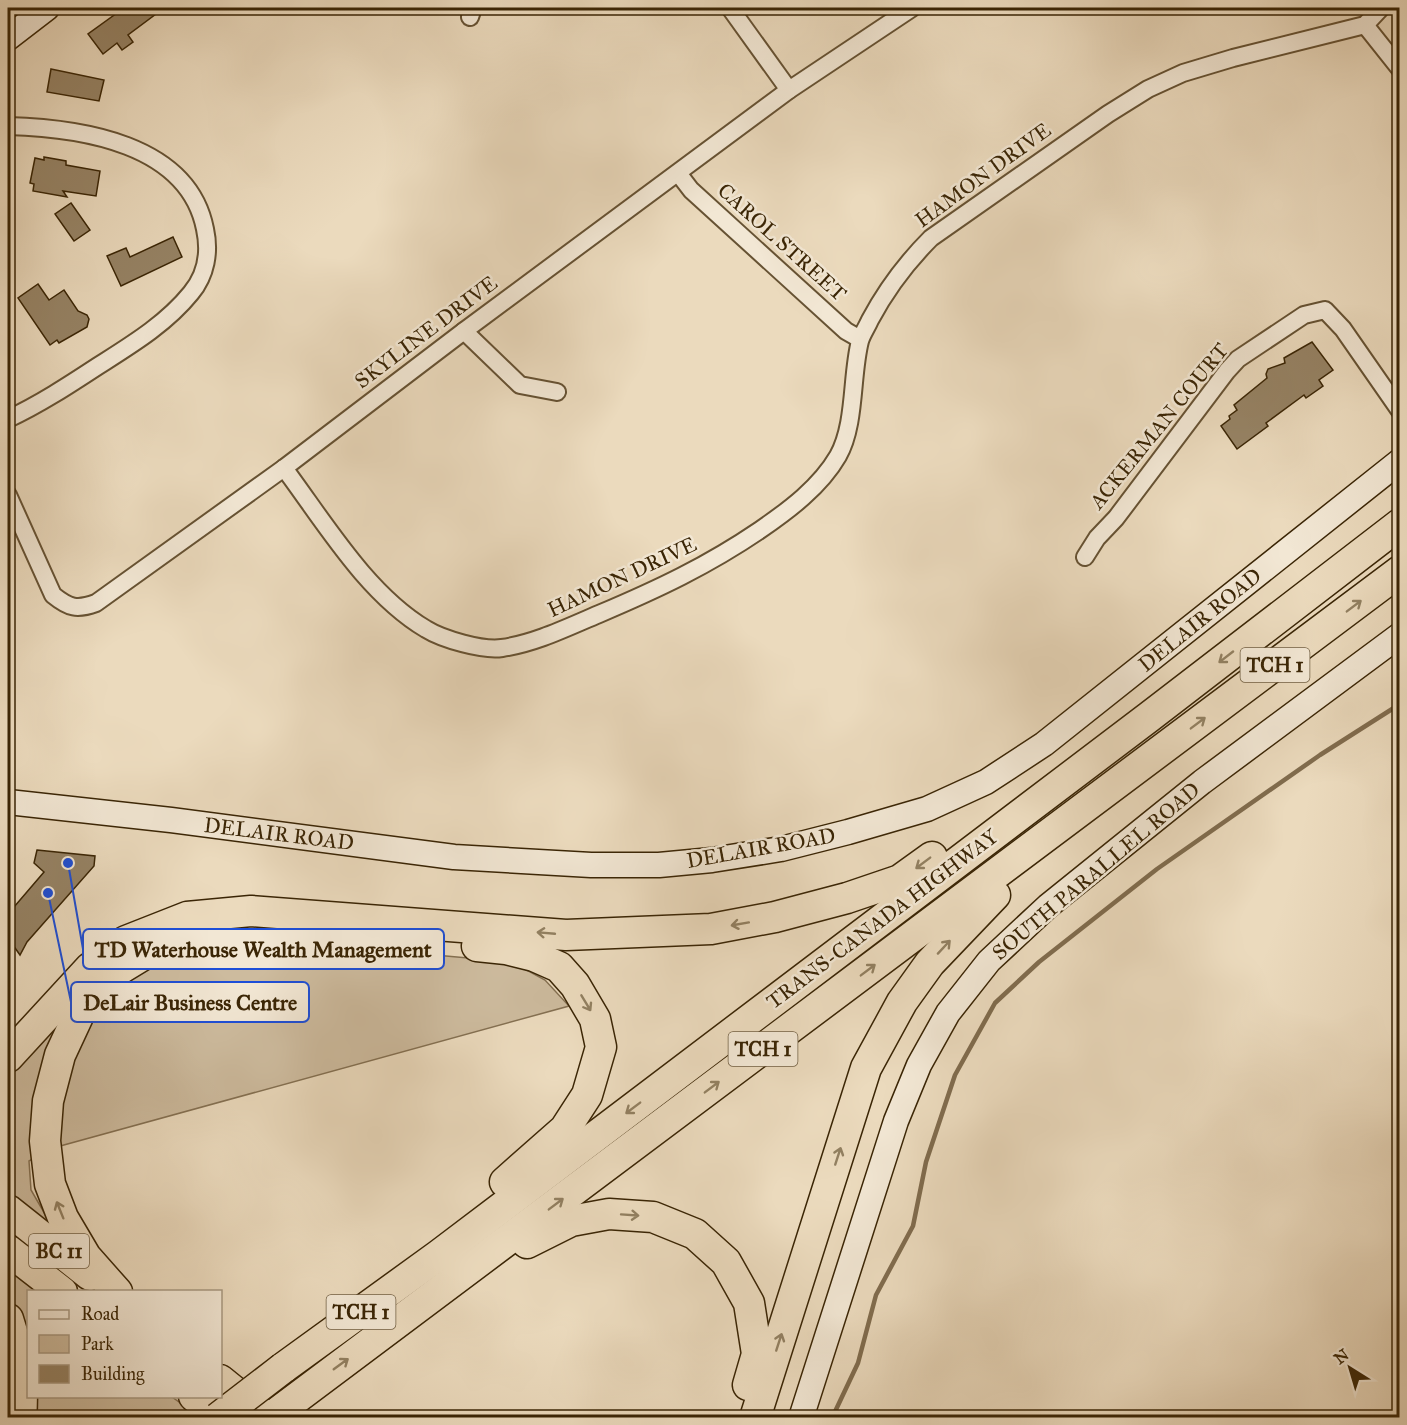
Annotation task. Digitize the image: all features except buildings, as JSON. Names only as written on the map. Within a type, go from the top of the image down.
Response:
[{"type":"highway","name":"TRANS-CANADA HIGHWAY","points":[[219,1418],[283,1368],[439,1255],[1400,524]]},
{"type":"highway","name":"TRANS-CANADA HIGHWAY","points":[[269,1418],[1400,571]]},
{"type":"highway","points":[[8,1057],[90,968],[126,942],[187,917],[251,911],[566,935],[621,934],[711,929],[775,917],[847,898],[900,880],[1000,806],[1149,717]]},
{"type":"highway","points":[[755,1418],[866,1068],[902,1002],[930,963],[988,901],[1151,758]]},
{"type":"highway","points":[[115,1290],[86,1257],[63,1218],[50,1184],[45,1141],[48,1101],[60,1055],[80,1012],[120,969],[156,947],[195,934],[237,929],[425,940],[506,949],[534,956],[559,967],[575,985],[595,1020],[601,1047],[587,1095],[565,1129],[480,1204],[439,1255]]},
{"type":"highway","name":"BC 11","points":[[8,1210],[108,1290]]},
{"type":"highway","points":[[375,1339],[533,1239],[571,1221],[609,1214],[653,1217],[695,1234],[703,1241],[726,1262],[749,1303],[757,1354],[736,1418]]},
{"type":"highway","name":"BC 11","points":[[8,1250],[59,1290]]},
{"type":"highway","points":[[8,1319],[20,1363],[23,1399],[21,1418]]},
{"type":"highway","points":[[222,1382],[269,1418]]},
{"type":"highway","points":[[196,1398],[219,1418]]},
{"type":"street","points":[[8,38],[47,8]]},
{"type":"street","points":[[730,8],[789,90]]},
{"type":"street","name":"SKYLINE DRIVE","points":[[8,495],[53,595],[65,605],[83,608],[96,603],[284,468],[464,331],[789,90],[912,8]]},
{"type":"street","points":[[1381,8],[1365,25],[1400,69]]},
{"type":"street","name":"HAMON DRIVE","points":[[284,468],[362,572],[388,602],[426,630],[460,643],[500,648],[546,636],[665,586],[704,566],[797,503],[822,478],[838,455],[847,429],[860,339],[895,279],[910,259],[931,238],[1108,114],[1148,89],[1182,73],[1365,25]]},
{"type":"street","points":[[8,418],[54,394],[164,321],[192,292],[204,270],[209,245],[204,222],[193,198],[175,173],[156,159],[138,149],[85,135],[11,123]]},
{"type":"street","name":"CAROL STREET","points":[[678,173],[691,190],[846,331],[860,339]]},
{"type":"street","name":"ACKERMAN COURT","points":[[1085,557],[1097,538],[1116,518],[1227,371],[1238,359],[1304,315],[1325,310],[1343,328],[1400,411]]},
{"type":"street","points":[[464,331],[520,384],[557,392]]},
{"type":"street","name":"DELAIR ROAD","points":[[8,802],[171,820],[454,857],[579,865],[659,865],[712,860],[781,849],[927,809],[986,782],[1044,744],[1400,461]]},
{"type":"street","name":"SOUTH PARALLEL ROAD","points":[[801,1418],[896,1121],[919,1065],[948,1013],[989,961],[1048,906],[1202,782],[1400,635]]},
{"type":"green space","points":[[210,941],[301,943],[512,962],[545,980],[569,1006],[53,1148],[29,1161],[31,1190],[53,1228],[8,1193],[8,1077],[55,1021],[141,969]]},
{"type":"green space","points":[[8,1267],[37,1290],[27,1290],[27,1355],[8,1299]]},
{"type":"green space","points":[[31,1398],[173,1398],[190,1410],[180,1418],[32,1417]]},
{"type":"waterway","points":[[832,1418],[858,1363],[876,1295],[913,1226],[926,1162],[955,1075],[995,1003],[1039,962],[1157,869],[1320,755],[1400,704]]},
{"type":"place","name":"TD Waterhouse Wealth Management","points":[[68,863]]},
{"type":"place","name":"DeLair Business Centre","points":[[48,893]]}]
